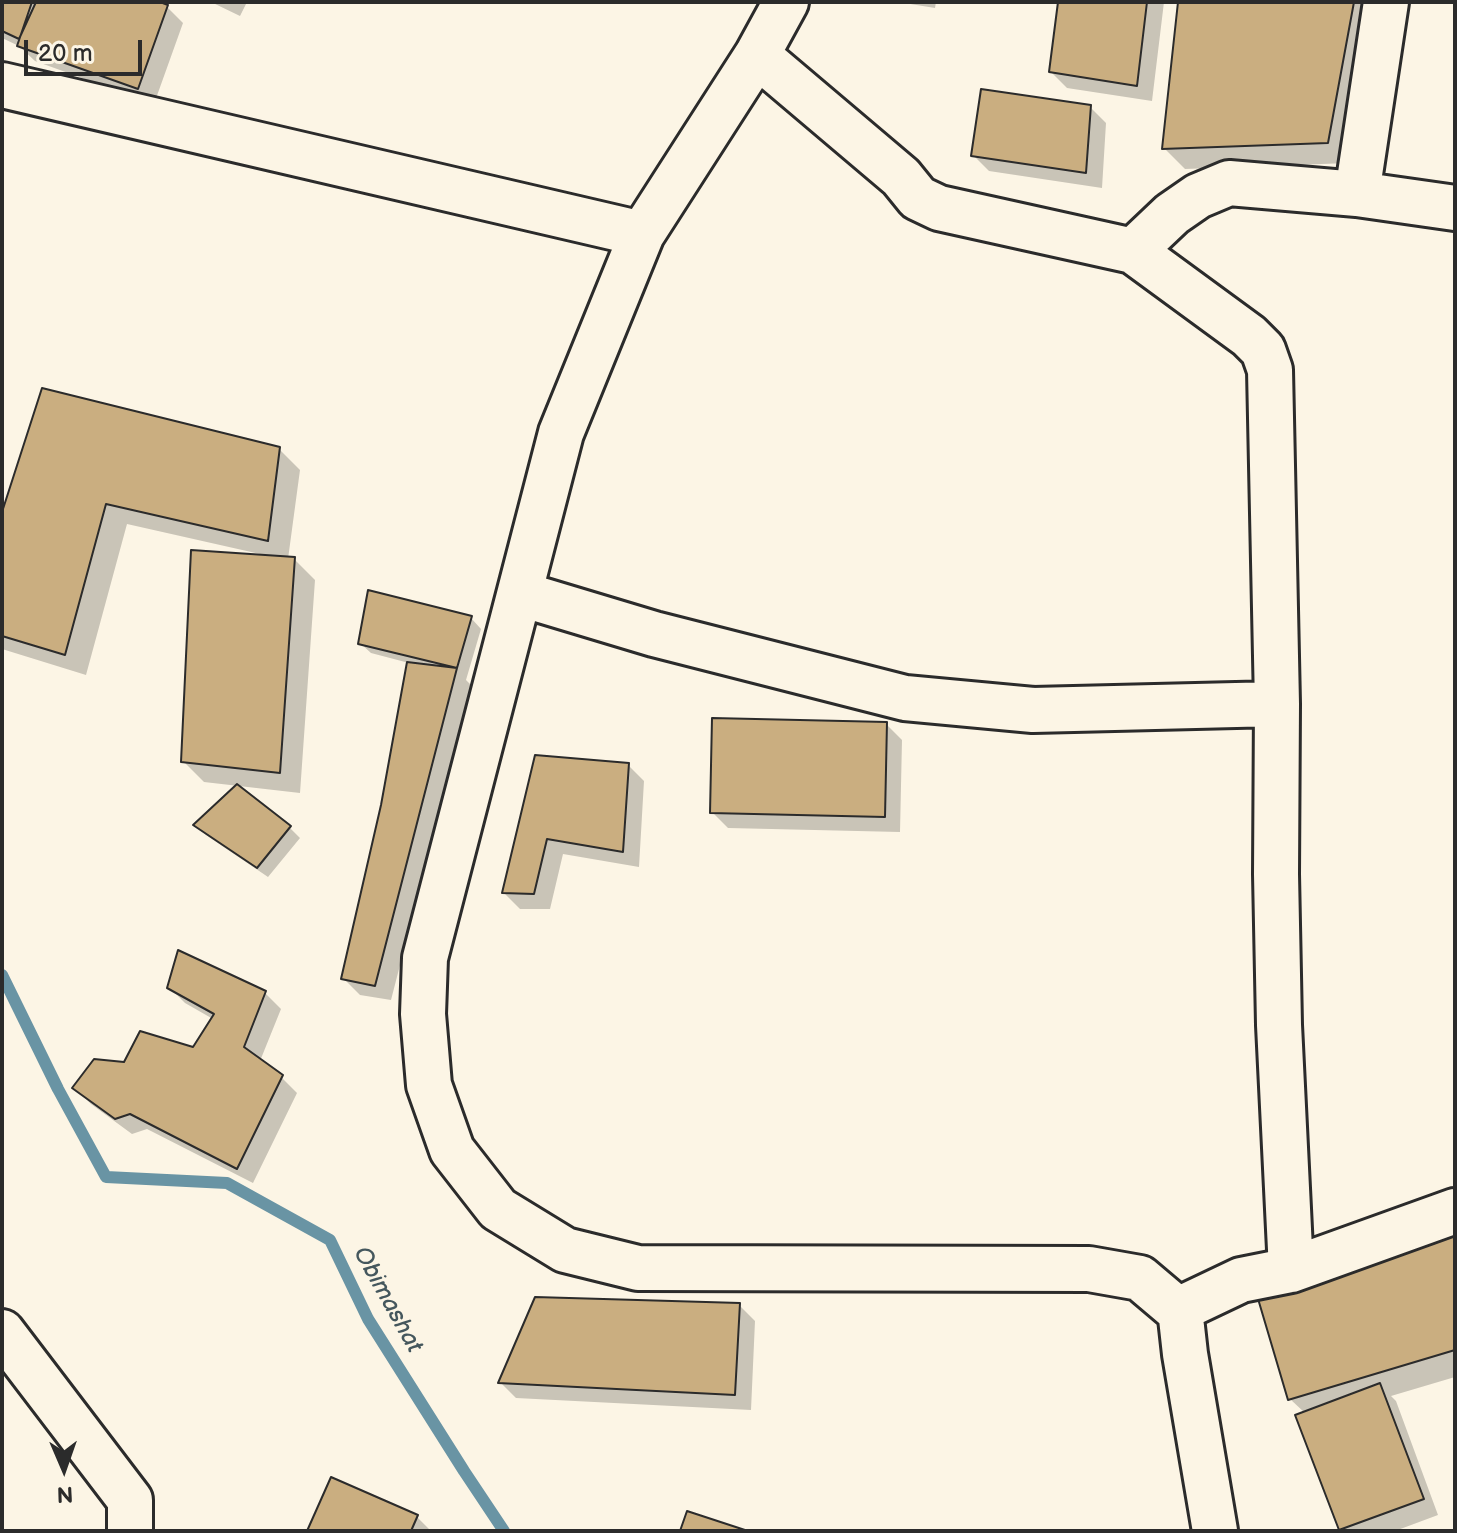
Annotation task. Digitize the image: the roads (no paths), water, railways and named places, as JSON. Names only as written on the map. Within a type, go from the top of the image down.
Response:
[{"type":"street","points":[[786,2],[757,55],[642,234],[561,433],[425,958],[423,1014],[429,1085],[452,1150],[498,1209],[565,1250],[638,1268],[1089,1269],[1140,1278],[1179,1311],[1241,1280],[1291,1270],[1455,1211]]},
{"type":"street","points":[[1357,194],[1386,2]]},
{"type":"street","points":[[757,55],[901,177],[918,198],[939,208],[1133,251],[1249,336],[1263,350],[1270,370],[1277,704],[1279,1025],[1291,1270]]},
{"type":"street","points":[[2,85],[642,234]]},
{"type":"street","points":[[1133,251],[1172,214],[1198,196],[1229,183],[1357,194],[1455,208]]},
{"type":"street","points":[[521,594],[654,634],[905,698],[1033,710],[1277,704]]},
{"type":"street","points":[[1180,1309],[1215,1531]]},
{"type":"street","points":[[2,1332],[130,1500],[130,1531]]},
{"type":"waterway","name":"Obimashat","points":[[2,975],[106,1177],[227,1183],[330,1240],[368,1319],[504,1531]]}]
